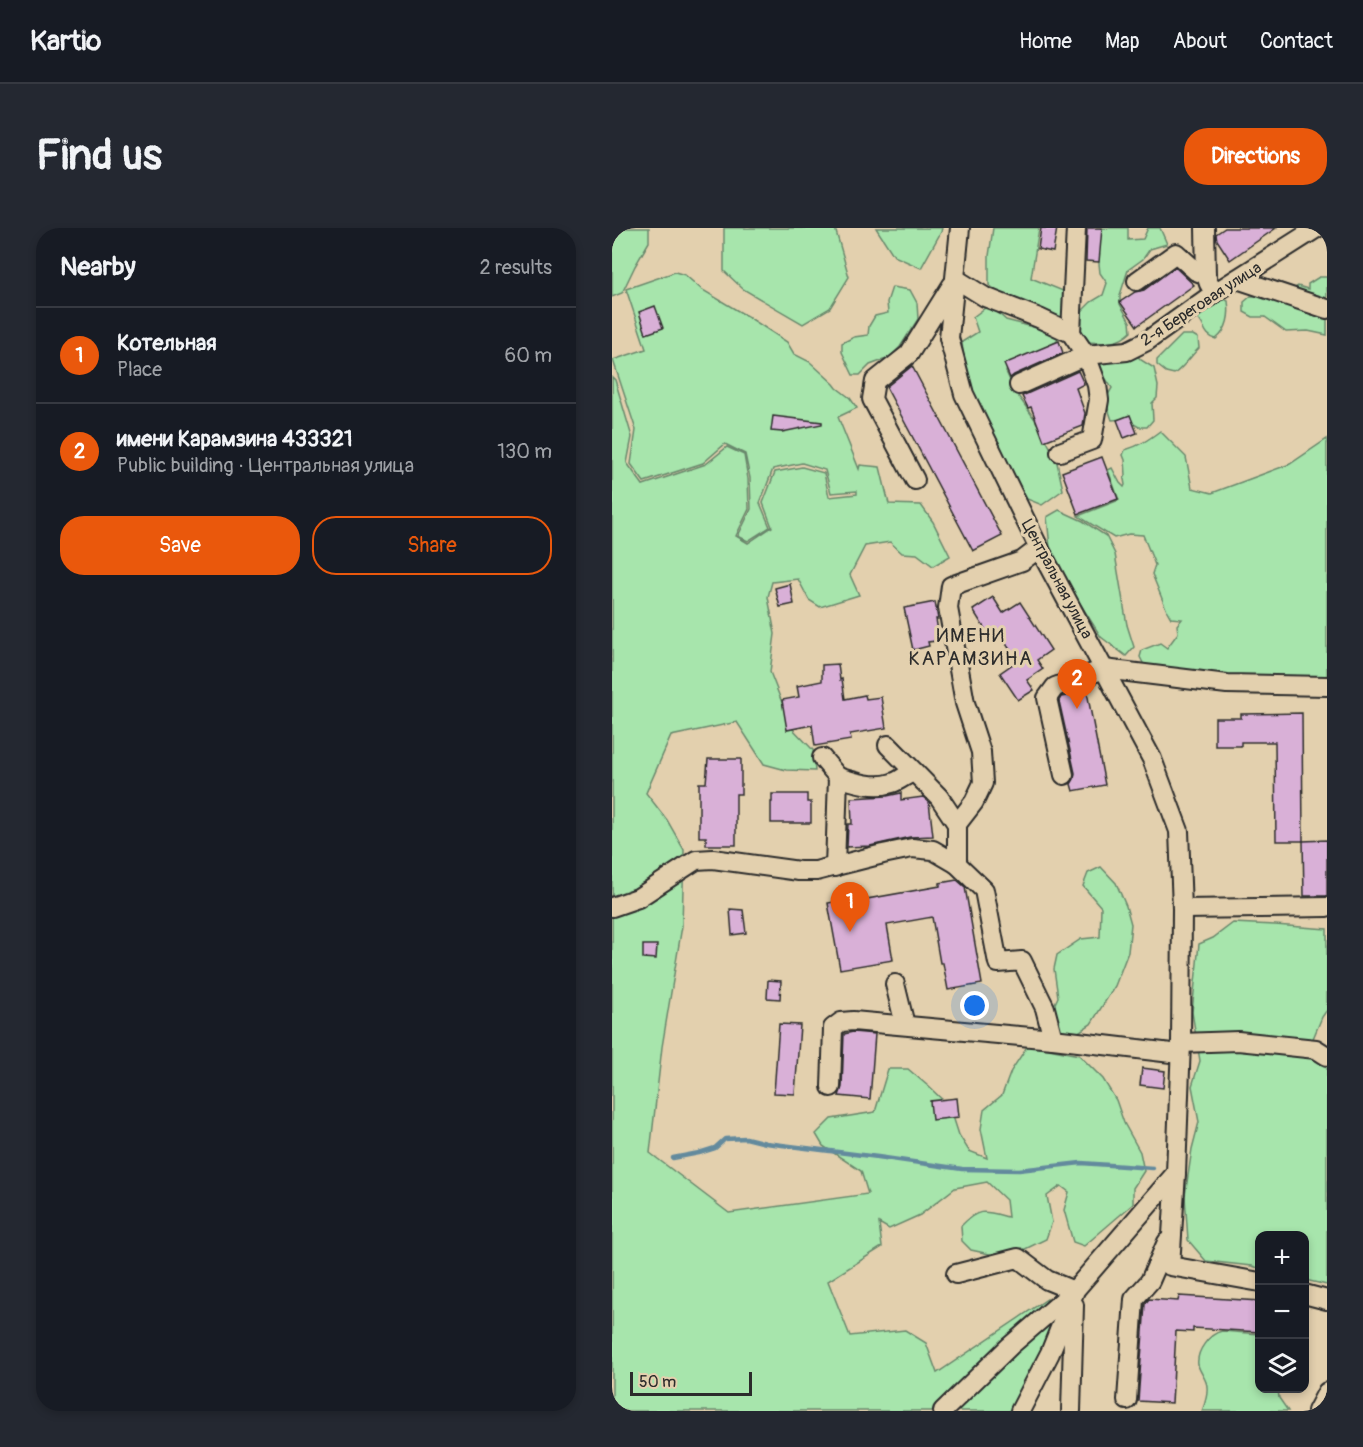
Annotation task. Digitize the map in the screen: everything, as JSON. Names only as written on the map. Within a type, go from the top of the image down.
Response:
[{"type":"street","name":"Центральная улица","points":[[960,228],[949,338],[964,394],[1039,548],[1152,759],[1179,831],[1182,909],[1180,1049],[1170,1266],[1255,1281]]},
{"type":"street","points":[[1071,333],[1076,228]]},
{"type":"street","points":[[1205,228],[1206,275],[1213,294]]},
{"type":"street","name":"2-я Береговая улица","points":[[1019,385],[1086,355],[1127,351],[1147,341],[1213,294],[1317,228]]},
{"type":"street","points":[[1137,281],[1176,253],[1196,271],[1206,275]]},
{"type":"street","points":[[915,480],[872,399],[875,381],[909,354],[956,279],[985,297],[1071,333],[1086,355],[1097,385],[1099,400],[1092,440],[1060,452]]},
{"type":"street","points":[[1237,279],[1327,309]]},
{"type":"street","points":[[957,824],[974,802],[983,783],[981,752],[965,703],[948,608],[951,586],[1022,561],[1039,548]]},
{"type":"street","points":[[1064,775],[1047,698],[1055,687],[1104,669],[1224,684],[1327,686]]},
{"type":"street","points":[[888,745],[939,797],[957,824],[957,864]]},
{"type":"street","points":[[822,758],[838,777],[869,785],[893,783],[914,772]]},
{"type":"street","points":[[835,867],[838,777]]},
{"type":"street","points":[[612,908],[638,898],[696,860],[713,859],[799,872],[816,871],[912,849],[933,850],[957,864],[984,890],[998,963],[1022,961],[1045,1008],[1053,1039]]},
{"type":"street","points":[[1182,909],[1327,907]]},
{"type":"street","points":[[895,984],[905,1025]]},
{"type":"street","points":[[831,1087],[832,1028],[841,1022],[853,1021],[1180,1049],[1238,1041],[1316,1049],[1327,1056]]},
{"type":"street","points":[[944,1411],[1010,1346],[1074,1291],[1176,1173]]},
{"type":"street","points":[[1127,1400],[1134,1299],[1150,1281],[1172,1232]]},
{"type":"street","points":[[956,1274],[1018,1258],[1047,1280],[1074,1291]]},
{"type":"street","points":[[1020,1411],[1050,1353],[1074,1291]]},
{"type":"street","points":[[1071,1411],[1074,1291]]},
{"type":"street","points":[[1309,1295],[1327,1299]]},
{"type":"street","points":[[1317,1411],[1327,1392]]},
{"type":"green space","points":[[612,228],[649,228],[649,242],[622,293],[612,297]]},
{"type":"green space","points":[[724,228],[835,228],[849,277],[830,308],[803,324],[743,289],[724,271]]},
{"type":"green space","points":[[876,228],[942,228],[921,268],[894,256]]},
{"type":"green space","points":[[993,228],[1039,228],[1031,278],[1068,293],[1068,313],[1058,318],[1042,309],[1005,297],[989,285],[989,256]]},
{"type":"green space","points":[[1097,228],[1128,228],[1128,240],[1143,239],[1148,228],[1160,228],[1167,244],[1150,249],[1143,259],[1128,270],[1120,295],[1120,304],[1130,322],[1131,332],[1121,339],[1099,343],[1087,342],[1078,327],[1078,315],[1091,302],[1103,295],[1107,283],[1100,273]]},
{"type":"green space","points":[[675,272],[685,275],[701,289],[787,342],[794,354],[810,362],[850,398],[857,408],[838,417],[859,469],[860,465],[880,467],[889,504],[921,505],[933,522],[950,556],[933,566],[917,554],[902,553],[890,542],[865,546],[850,575],[859,595],[820,607],[809,600],[798,579],[772,582],[768,597],[775,634],[770,672],[792,728],[813,750],[815,771],[786,770],[764,764],[737,722],[671,736],[646,793],[667,820],[684,850],[682,926],[662,1047],[650,1153],[729,1213],[868,1194],[861,1171],[823,1146],[816,1134],[831,1119],[875,1112],[888,1069],[908,1069],[928,1086],[950,1107],[959,1135],[969,1151],[987,1158],[981,1129],[984,1110],[1002,1095],[1011,1071],[1028,1045],[1079,1055],[1103,1079],[1116,1100],[1124,1123],[1140,1152],[1144,1171],[1133,1188],[1133,1204],[1084,1246],[1073,1242],[1064,1210],[1069,1192],[1061,1186],[1047,1196],[1052,1222],[1046,1239],[1017,1253],[994,1255],[971,1250],[962,1241],[961,1226],[973,1216],[983,1212],[1008,1217],[1006,1200],[987,1182],[955,1188],[920,1215],[889,1229],[879,1223],[882,1247],[828,1281],[850,1336],[905,1330],[926,1343],[937,1373],[1047,1299],[1054,1320],[1012,1411],[612,1411],[612,377],[615,380],[632,437],[627,463],[643,485],[706,464],[727,447],[744,455],[749,509],[736,536],[748,543],[772,527],[763,503],[775,472],[802,467],[824,473],[829,497],[857,494],[857,491],[831,493],[825,470],[802,463],[773,469],[760,503],[770,527],[748,541],[738,536],[751,509],[750,478],[745,454],[725,444],[703,463],[644,482],[631,464],[636,430],[613,360],[646,349],[626,289]]},
{"type":"green space","points":[[1319,277],[1327,277],[1327,306],[1293,289],[1298,286],[1308,289],[1308,284]]},
{"type":"green space","points":[[892,287],[910,290],[917,303],[918,319],[900,347],[889,358],[870,365],[860,375],[853,375],[842,352],[842,343],[854,337],[868,335],[869,326],[875,316],[888,313],[887,302]]},
{"type":"green space","points":[[1220,296],[1228,301],[1229,311],[1226,326],[1216,339],[1206,332],[1196,317]]},
{"type":"green space","points":[[1251,296],[1261,296],[1327,316],[1327,335],[1308,331],[1286,332],[1265,317],[1253,317],[1244,312],[1244,302]]},
{"type":"green space","points":[[989,305],[1006,320],[1062,335],[1056,342],[1008,365],[1006,372],[1016,393],[1034,418],[1056,458],[1063,490],[1042,505],[1027,499],[967,392],[962,342],[978,332],[973,317]]},
{"type":"green space","points":[[1182,335],[1193,335],[1198,338],[1199,348],[1174,374],[1166,372],[1157,365],[1157,360]]},
{"type":"green space","points":[[1135,353],[1154,368],[1158,386],[1157,398],[1152,403],[1153,420],[1147,427],[1139,427],[1125,419],[1112,420],[1105,400],[1112,388],[1097,372],[1098,357]]},
{"type":"green space","points":[[1160,431],[1186,457],[1192,488],[1212,493],[1290,464],[1327,439],[1327,679],[1206,675],[1144,665],[1140,657],[1142,650],[1160,643],[1167,648],[1178,633],[1177,625],[1182,619],[1171,618],[1167,611],[1152,574],[1155,565],[1143,535],[1129,534],[1114,538],[1078,516],[1119,500],[1108,470],[1112,468],[1124,487],[1126,475],[1123,455],[1125,450],[1135,447]]},
{"type":"green space","points":[[1059,510],[1083,521],[1106,536],[1115,554],[1127,625],[1134,647],[1126,656],[1101,637],[1059,570],[1050,548],[1047,517]]},
{"type":"green space","points":[[1101,867],[1116,883],[1126,906],[1131,924],[1128,952],[1115,986],[1091,1024],[1074,1035],[1057,1035],[1051,1012],[1058,997],[1054,969],[1057,955],[1081,939],[1100,937],[1101,907],[1083,886],[1088,873]]},
{"type":"green space","points":[[1233,923],[1327,929],[1327,1010],[1307,1053],[1327,1064],[1327,1285],[1309,1281],[1309,1231],[1255,1231],[1255,1267],[1206,1261],[1188,1240],[1185,1196],[1192,1149],[1199,1122],[1192,1086],[1200,1061],[1192,1012],[1199,944],[1213,938]]},
{"type":"green space","points":[[1222,1331],[1255,1334],[1255,1393],[1278,1393],[1279,1398],[1288,1411],[1202,1411],[1207,1390],[1206,1381],[1198,1365],[1199,1354],[1208,1339]]},
{"type":"building","points":[[1041,228],[1057,228],[1053,252],[1038,249]]},
{"type":"building","points":[[1087,228],[1102,228],[1099,262],[1086,261]]},
{"type":"building","points":[[1225,228],[1276,228],[1230,260],[1217,240],[1216,234]]},
{"type":"building","points":[[1175,267],[1194,285],[1137,326],[1120,302],[1135,292],[1144,290]]},
{"type":"building","points":[[655,306],[663,328],[646,334],[639,312]]},
{"type":"building","points":[[1059,341],[1063,353],[1010,378],[1004,364]]},
{"type":"building","points":[[912,366],[1002,536],[973,551],[886,387]]},
{"type":"building","points":[[1078,371],[1084,384],[1076,388],[1085,413],[1083,426],[1044,441],[1031,407],[1028,408],[1022,396]]},
{"type":"building","points":[[1130,415],[1137,433],[1124,438],[1117,420]]},
{"type":"building","points":[[773,416],[822,422],[822,424],[782,432],[771,431]]},
{"type":"building","points":[[1102,457],[1118,499],[1078,514],[1062,472]]},
{"type":"building","points":[[790,584],[794,604],[780,607],[775,588]]},
{"type":"building","points":[[993,597],[1003,613],[1020,602],[1051,650],[1037,660],[1043,669],[1027,680],[1034,690],[1018,700],[1000,673],[1017,661],[1002,637],[993,642],[973,610]]},
{"type":"building","points":[[935,602],[939,637],[935,638],[936,641],[928,642],[929,646],[913,650],[904,608]]},
{"type":"building","points":[[838,664],[845,699],[865,695],[866,699],[881,697],[886,728],[850,734],[851,740],[815,746],[812,725],[787,730],[782,700],[799,697],[797,686],[822,681],[822,665]]},
{"type":"building","points":[[1087,692],[1105,785],[1073,791],[1071,784],[1075,773],[1059,701],[1061,697]]},
{"type":"building","points":[[1302,713],[1303,841],[1276,841],[1275,742],[1241,742],[1241,746],[1215,746],[1215,718],[1241,718],[1241,714]]},
{"type":"building","points":[[708,759],[741,759],[741,794],[736,794],[736,845],[706,845],[706,837],[699,837],[699,783],[706,783]]},
{"type":"building","points":[[901,793],[901,800],[923,797],[929,802],[933,836],[910,837],[870,846],[847,847],[848,824],[852,824],[851,798]]},
{"type":"building","points":[[772,794],[807,794],[807,802],[811,802],[811,823],[771,823]]},
{"type":"building","points":[[1327,840],[1327,896],[1304,896],[1303,841]]},
{"type":"building","points":[[957,880],[965,887],[982,984],[948,990],[943,963],[940,963],[932,917],[887,925],[893,960],[840,969],[828,903],[861,897],[861,900],[940,886],[940,883]]},
{"type":"building","points":[[730,909],[743,910],[746,933],[732,935]]},
{"type":"building","points":[[643,945],[657,945],[656,959],[643,958]]},
{"type":"building","points":[[768,980],[781,981],[780,999],[767,998]]},
{"type":"building","points":[[779,1024],[800,1025],[795,1094],[774,1093]]},
{"type":"building","points":[[853,1032],[875,1034],[870,1099],[839,1096],[842,1087],[844,1034]]},
{"type":"building","points":[[1142,1068],[1165,1071],[1163,1088],[1140,1085]]},
{"type":"building","points":[[957,1098],[959,1117],[932,1120],[930,1101]]},
{"type":"building","points":[[1179,1296],[1255,1301],[1255,1332],[1193,1328],[1193,1332],[1176,1331],[1172,1403],[1138,1401],[1145,1304],[1149,1299],[1178,1301]]},
{"type":"waterway","points":[[673,1158],[715,1148],[725,1139],[746,1138],[766,1143],[962,1169],[1019,1170],[1081,1163],[1153,1168]]},
{"type":"place","name":"имени Карамзина 433321","points":[[1077,709]]},
{"type":"place","name":"Котельная","points":[[850,932]]},
{"type":"district","name":"ИМЕНИ КАРАМЗИНА","points":[[971,646]]}]
